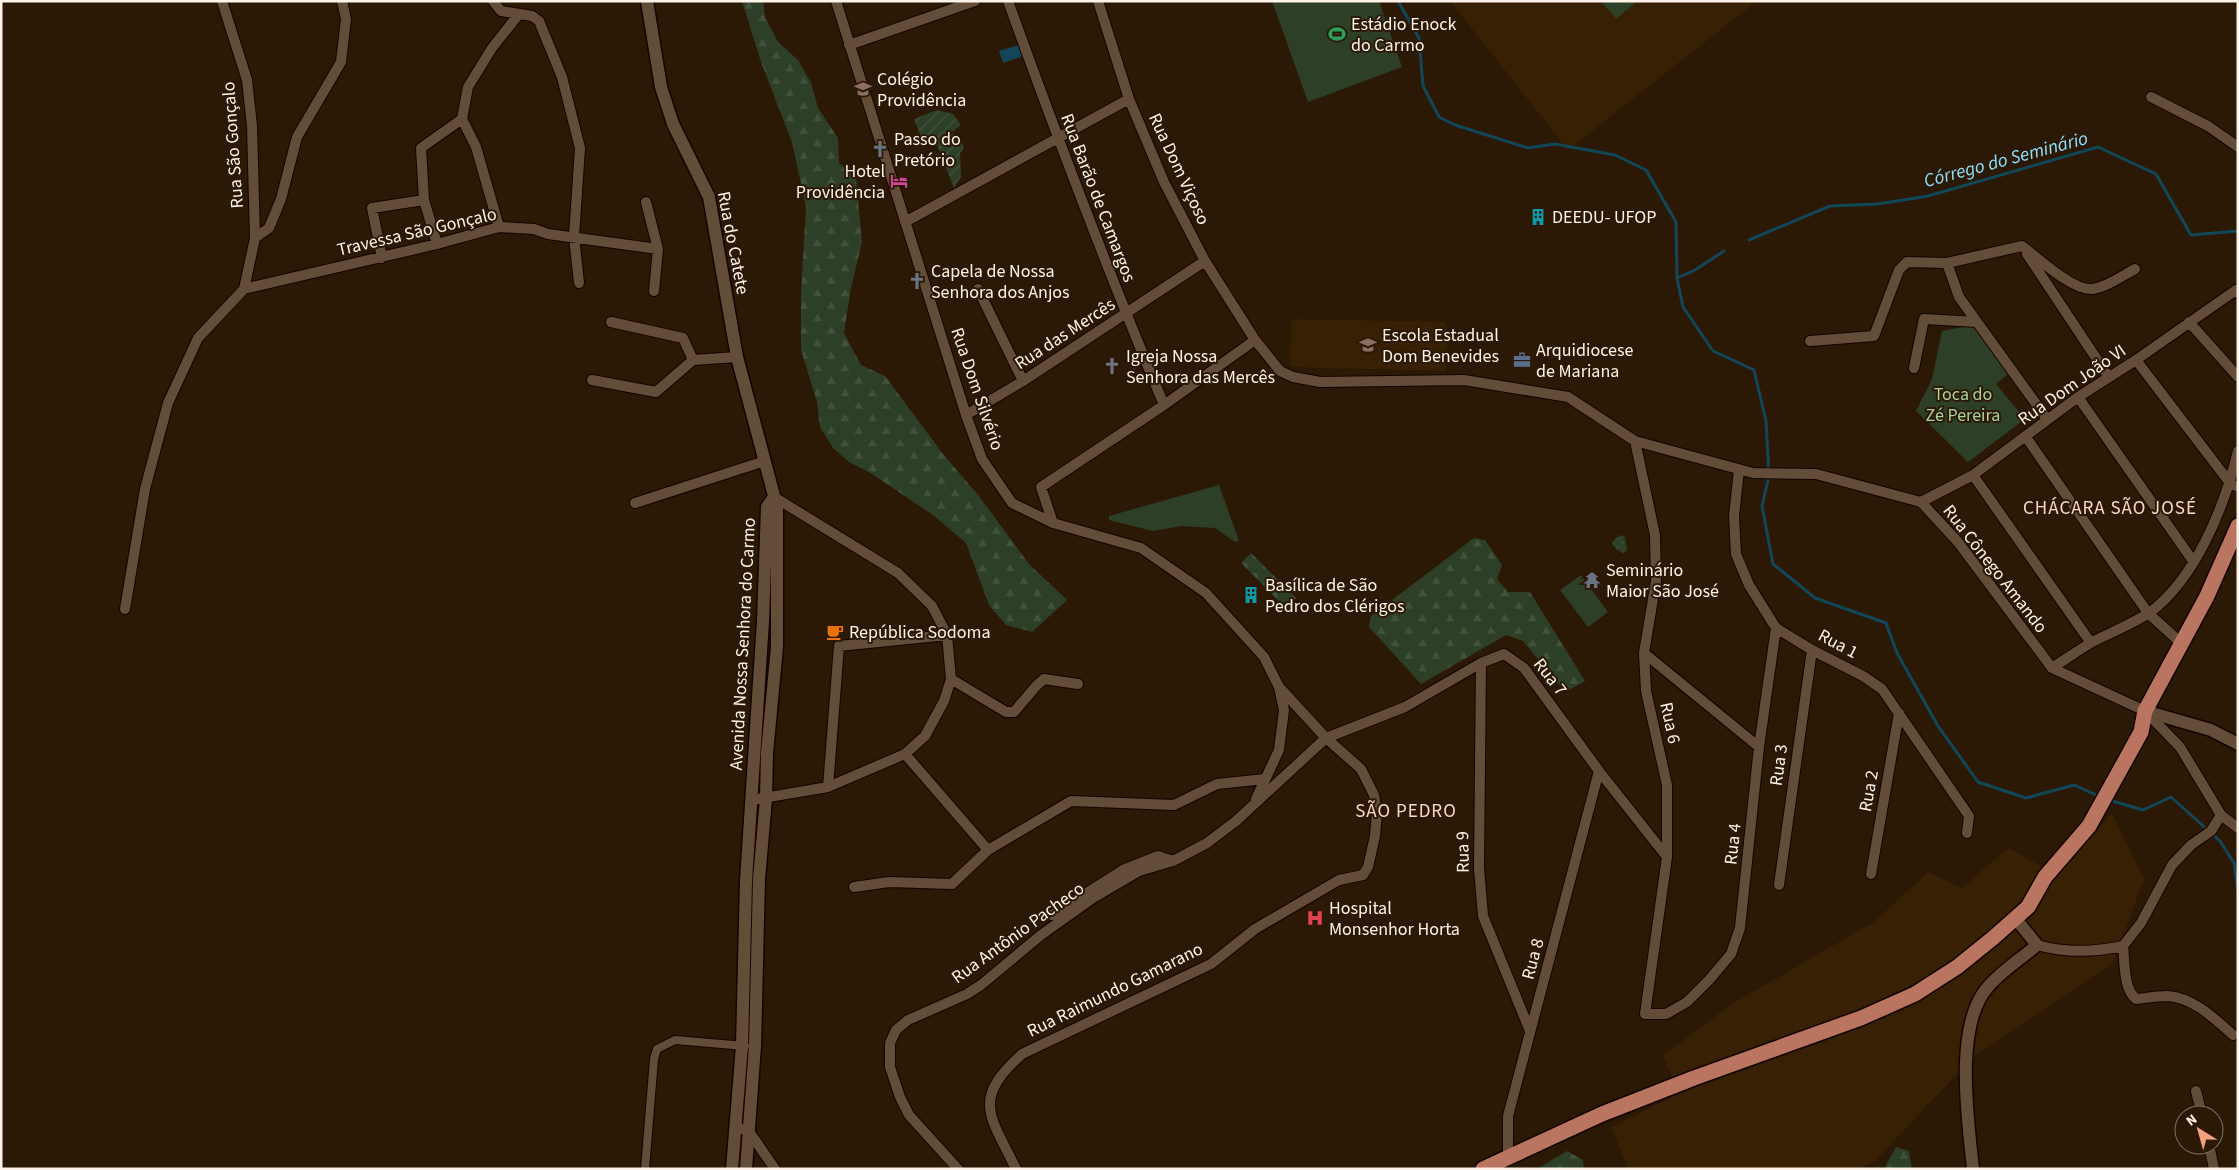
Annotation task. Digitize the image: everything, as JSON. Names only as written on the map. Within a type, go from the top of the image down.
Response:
[{"type":"main road","points":[[1483,1169],[1602,1114],[1694,1078],[1861,1018],[1914,994],[1957,967],[2028,907],[2045,877],[2089,826],[2141,732],[2145,711],[2207,596],[2238,526]]},
{"type":"street","name":"Rua São Gonçalo","points":[[222,1],[247,80],[252,126],[255,238],[244,289]]},
{"type":"street","points":[[255,238],[269,228],[281,199],[297,136],[341,62],[346,19],[342,1]]},
{"type":"street","points":[[493,1],[501,11],[532,16],[539,21],[562,77],[580,148],[574,237],[579,283]]},
{"type":"street","name":"Rua do Catete","points":[[647,1],[661,87],[673,124],[709,197],[737,357],[774,497]]},
{"type":"street","name":"Rua Dom Silvério","points":[[836,1],[966,415],[982,460],[1012,503],[1053,523],[1116,541]]},
{"type":"street","points":[[849,44],[975,1]]},
{"type":"street","name":"Rua Barão de Camargos","points":[[1008,1],[1058,140],[1164,405]]},
{"type":"street","name":"Rua Dom Viçoso","points":[[1098,1],[1129,99],[1164,182],[1205,261],[1255,340]]},
{"type":"street","points":[[499,227],[476,147],[462,118],[468,86],[492,48],[519,14]]},
{"type":"street","points":[[2151,97],[2208,126],[2238,147]]},
{"type":"street","points":[[906,222],[1058,140],[1129,99]]},
{"type":"street","points":[[438,244],[424,200],[421,148],[462,118]]},
{"type":"street","points":[[382,258],[372,208],[424,200]]},
{"type":"street","points":[[646,202],[658,249],[654,291]]},
{"type":"street","name":"Travessa São Gonçalo","points":[[244,289],[382,258],[499,227],[534,229],[548,234],[658,249]]},
{"type":"street","points":[[2022,246],[2108,376]]},
{"type":"street","points":[[1810,341],[1874,336],[1899,270],[1907,262],[1947,263],[2022,246],[2077,287],[2092,289],[2112,282],[2135,269]]},
{"type":"street","name":"Rua das Mercês","points":[[966,415],[1023,381],[1205,261]]},
{"type":"street","points":[[1947,263],[1959,297],[2047,419]]},
{"type":"street","points":[[126,609],[145,489],[168,404],[198,338],[244,289]]},
{"type":"street","points":[[978,289],[1023,381]]},
{"type":"street","name":"Rua Dom João VI","points":[[1921,502],[1973,475],[2108,376],[2136,360],[2236,290],[2238,293]]},
{"type":"street","points":[[1914,368],[1924,319],[1977,322]]},
{"type":"street","points":[[611,322],[683,338],[693,360]]},
{"type":"street","points":[[2189,322],[2238,377]]},
{"type":"street","points":[[1053,523],[1041,487],[1164,405],[1255,340]]},
{"type":"street","name":"Rua Cônego Amando","points":[[1255,340],[1280,371],[1293,377],[1320,382],[1464,380],[1568,397],[1635,441],[1753,473],[1816,474],[1921,502],[1958,542],[2052,668]]},
{"type":"street","points":[[592,380],[656,392],[693,360],[737,357]]},
{"type":"street","points":[[2136,360],[2234,485]]},
{"type":"street","points":[[2078,397],[2193,562]]},
{"type":"street","points":[[2026,436],[2148,613],[2181,643]]},
{"type":"street","name":"Rua 6","points":[[1635,441],[1655,535],[1656,581],[1644,653],[1646,691],[1667,785],[1667,857],[1645,1014]]},
{"type":"street","points":[[2052,668],[2091,643],[2148,613],[2178,586],[2234,485],[2238,451]]},
{"type":"street","points":[[635,503],[765,461]]},
{"type":"street","name":"Rua 1","points":[[1739,470],[1734,516],[1736,554],[1749,585],[1776,628],[1812,650],[1864,676],[1882,689],[1968,816],[1967,833]]},
{"type":"street","points":[[1973,475],[2091,643]]},
{"type":"street","points":[[752,800],[828,787],[905,754],[925,736],[944,701],[951,679],[947,635],[932,606],[898,573],[774,497]]},
{"type":"street","name":"Avenida Nossa Senhora do Carmo","points":[[752,880],[766,799],[766,753],[777,647],[777,507],[774,497]]},
{"type":"street","name":"Avenida Nossa Senhora do Carmo","points":[[746,1169],[752,800],[767,507],[774,497]]},
{"type":"street","name":"Rua Antônio Pacheco","points":[[1116,541],[1141,548],[1206,593],[1264,657],[1279,687],[1284,710],[1283,729],[1279,750],[1255,802]]},
{"type":"street","name":"Rua 4","points":[[1645,1014],[1666,1014],[1676,1009],[1709,980],[1731,954],[1740,928],[1759,747],[1776,628]]},
{"type":"street","points":[[828,787],[840,646],[947,635]]},
{"type":"street","points":[[761,648],[777,647]]},
{"type":"street","name":"Rua 3","points":[[1779,885],[1812,650]]},
{"type":"street","points":[[1644,653],[1759,747]]},
{"type":"street","name":"Rua 7","points":[[1326,738],[1405,707],[1481,663],[1504,654],[1524,668],[1599,771],[1667,857]]},
{"type":"street","name":"Rua 9","points":[[1481,663],[1479,868],[1483,916],[1530,1031]]},
{"type":"street","points":[[2052,668],[2145,711],[2211,730],[2238,744]]},
{"type":"street","points":[[951,679],[1006,712],[1014,712],[1044,679],[1078,684]]},
{"type":"street","points":[[1279,687],[1326,738]]},
{"type":"street","points":[[2145,711],[2180,747],[2221,815],[2238,828]]},
{"type":"street","name":"Rua 2","points":[[1871,874],[1899,713]]},
{"type":"street","name":"Rua Antônio Pacheco","points":[[958,1169],[909,1115],[900,1097],[890,1067],[890,1043],[896,1030],[908,1020],[981,985],[1041,935],[1093,898],[1139,871],[1173,861],[1208,843],[1236,821],[1326,738]]},
{"type":"street","name":"Rua Raimundo Gamarano","points":[[1016,1169],[993,1121],[988,1105],[994,1084],[1004,1070],[1022,1054],[1210,964],[1255,929],[1311,896],[1339,880],[1363,874],[1368,867],[1376,836],[1377,813],[1374,795],[1361,770],[1326,738]]},
{"type":"street","points":[[905,754],[988,850]]},
{"type":"street","name":"Rua 8","points":[[1508,1157],[1508,1116],[1599,771]]},
{"type":"street","points":[[854,887],[889,882],[952,884],[988,850],[1071,801],[1174,805],[1217,784],[1265,779]]},
{"type":"street","points":[[2015,918],[2037,945],[2053,950],[2102,950],[2123,946],[2141,923],[2172,865],[2191,845],[2211,831],[2221,815]]},
{"type":"street","name":"Rua Antônio Pacheco","points":[[1052,915],[1123,870],[1158,856],[1173,861]]},
{"type":"street","points":[[1973,1169],[1967,1113],[1969,1024],[1977,1004],[1987,988],[2037,945]]},
{"type":"street","points":[[2123,946],[2128,988],[2136,999],[2168,996],[2184,1000],[2215,1019],[2233,1035]]},
{"type":"street","points":[[645,1169],[654,1059],[657,1049],[675,1040],[748,1046]]},
{"type":"street","name":"Avenida Nossa Senhora do Carmo","points":[[732,1169],[735,1128],[748,1046]]},
{"type":"street","points":[[2196,1091],[2200,1105]]},
{"type":"street","points":[[735,1128],[748,1130],[774,1169]]},
{"type":"street","points":[[2210,1155],[2214,1169]]},
{"type":"shaded area","points":[[1450,1],[1750,1],[1752,5],[1568,150]]},
{"type":"shaded area","name":"Escola Estadual Dom Benevides","points":[[1291,319],[1447,322],[1446,371],[1290,367]]},
{"type":"shaded area","points":[[2112,813],[2144,879],[2113,963],[1974,1056],[1875,1161],[1857,1169],[1628,1169],[1611,1127],[1679,1094],[1663,1055],[1735,1002],[1874,922],[1928,872],[1962,888],[2008,848],[2056,874]]},
{"type":"green space","points":[[742,1],[763,1],[765,17],[778,42],[798,60],[811,83],[818,108],[838,138],[839,163],[856,178],[862,242],[851,288],[844,333],[861,365],[885,376],[1029,564],[1067,600],[1032,632],[1006,625],[989,605],[966,543],[933,515],[869,472],[849,462],[833,448],[820,427],[817,402],[801,350],[801,293],[806,207],[792,142],[761,62]]},
{"type":"green space","name":"Estádio Enock do Carmo","points":[[1272,1],[1379,1],[1402,67],[1308,102]]},
{"type":"green space","points":[[1601,1],[1638,1],[1616,19]]},
{"type":"green space","points":[[937,110],[953,114],[961,125],[951,133],[960,137],[964,148],[960,153],[961,177],[954,188],[937,145],[932,146],[929,140],[923,142],[914,119]]},
{"type":"green space","name":"Toca do Zé Pereira","points":[[1983,323],[2014,369],[1996,384],[2025,419],[1968,462],[1916,411],[1932,379],[1942,331]]},
{"type":"green space","points":[[1219,485],[1239,541],[1235,542],[1215,528],[1181,526],[1153,531],[1109,520],[1109,516]]},
{"type":"green space","points":[[1621,535],[1625,537],[1627,550],[1623,553],[1612,544]]},
{"type":"green space","points":[[1474,538],[1485,540],[1502,565],[1497,579],[1508,592],[1530,592],[1585,681],[1569,690],[1561,687],[1523,641],[1506,635],[1421,684],[1369,627],[1371,616]]},
{"type":"green space","points":[[1251,553],[1296,598],[1286,608],[1241,563]]},
{"type":"green space","points":[[1581,575],[1608,612],[1588,627],[1560,590]]},
{"type":"green space","points":[[1896,1147],[1909,1151],[1912,1169],[1884,1169]]},
{"type":"green space","points":[[1567,1151],[1583,1160],[1584,1169],[1537,1169]]},
{"type":"water","points":[[1019,45],[1023,56],[1003,63],[999,51]]},
{"type":"waterway","points":[[1398,1],[1419,38],[1423,86],[1439,117],[1455,125],[1528,148],[1555,144],[1615,155],[1646,170],[1676,222],[1677,278],[1683,307],[1713,351],[1754,370],[1766,421],[1769,476],[1762,506],[1773,564],[1815,598],[1886,623],[1897,653],[1938,726],[1978,782],[2026,798],[2074,785],[2101,797]]},
{"type":"waterway","name":"Córrego do Seminário","points":[[1749,240],[1830,206],[1878,204],[1928,196],[2098,147],[2156,174],[2191,235],[2238,231]]},
{"type":"waterway","name":"Córrego do Seminário","points":[[1677,278],[1695,270],[1724,251]]},
{"type":"waterway","points":[[2109,800],[2143,810],[2171,797],[2220,841],[2234,863],[2238,892]]},
{"type":"place","name":"Estádio Enock do Carmo","points":[[1337,34]]},
{"type":"place","name":"Colégio Providência","points":[[863,89]]},
{"type":"place","name":"Passo do Pretório","points":[[880,149]]},
{"type":"place","name":"Hotel Providência","points":[[899,181]]},
{"type":"place","name":"DEEDU- UFOP","points":[[1538,217]]},
{"type":"place","name":"Capela de Nossa Senhora dos Anjos","points":[[917,281]]},
{"type":"place","name":"Escola Estadual Dom Benevides","points":[[1368,345]]},
{"type":"place","name":"Arquidiocese de Mariana","points":[[1522,360]]},
{"type":"place","name":"Igreja Nossa Senhora das Mercês","points":[[1112,366]]},
{"type":"place","name":"Seminário Maior São José","points":[[1592,580]]},
{"type":"place","name":"Basílica de São Pedro dos Clérigos","points":[[1251,595]]},
{"type":"place","name":"República Sodoma","points":[[835,632]]},
{"type":"place","name":"Hospital Monsenhor Horta","points":[[1315,918]]},
{"type":"district","name":"CHÁCARA SÃO JOSÉ","points":[[2110,508]]},
{"type":"district","name":"SÃO PEDRO","points":[[1406,811]]}]
